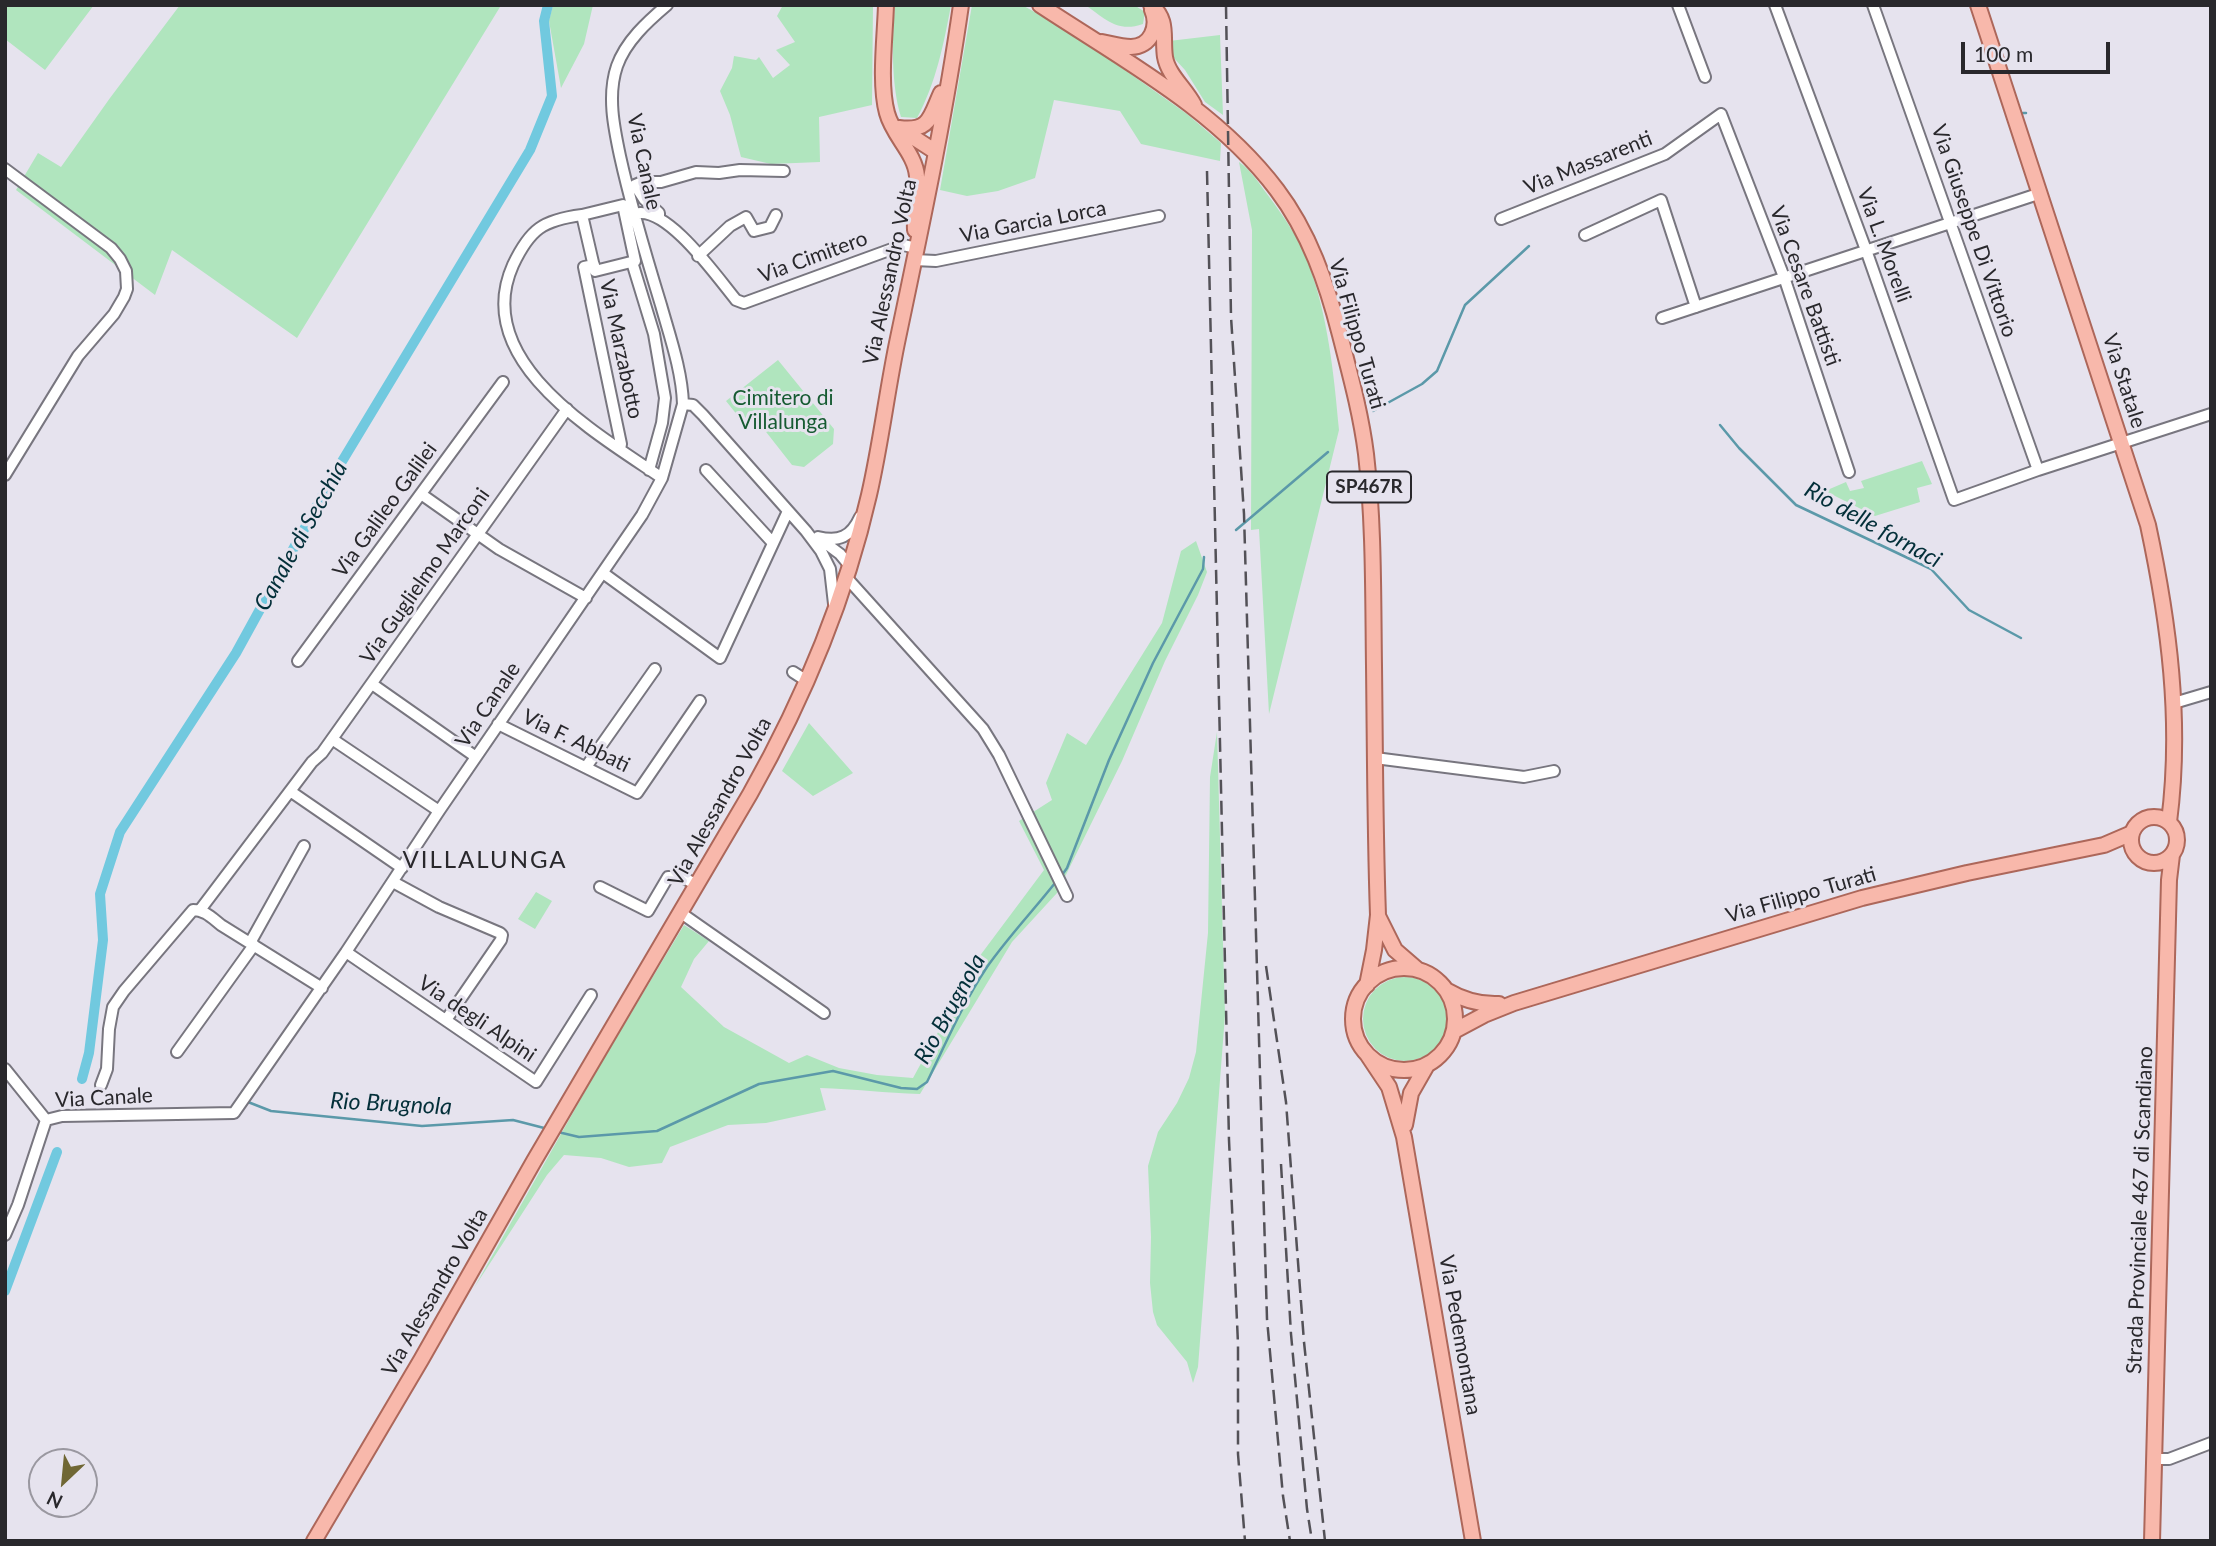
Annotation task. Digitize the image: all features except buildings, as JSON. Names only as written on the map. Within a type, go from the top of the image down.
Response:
[{"type":"main road","points":[[886,5],[884,83],[888,116],[915,163],[918,178],[914,212],[915,254]]},
{"type":"main road","name":"Via Alessandro Volta","points":[[314,1541],[779,743],[807,681],[848,572],[869,495],[951,73],[961,5]]},
{"type":"main road","name":"Via Filippo Turati","points":[[1040,5],[1197,109],[1237,146],[1278,191],[1307,240],[1320,269],[1352,382],[1369,484],[1378,915],[1367,985]]},
{"type":"main road","points":[[1093,40],[1138,47],[1152,35],[1156,26],[1150,5]]},
{"type":"main road","points":[[1150,5],[1163,20],[1165,58],[1170,70],[1188,92],[1197,109]]},
{"type":"main road","name":"Via Statale","points":[[1978,5],[2148,525],[2162,589],[2172,663],[2174,703],[2169,822],[2174,827],[2177,841],[2169,880]]},
{"type":"main road","points":[[900,135],[919,129],[925,124],[951,73]]},
{"type":"main road","points":[[900,135],[936,152]]},
{"type":"main road","name":"Via Statale","points":[[2132,834],[2138,822],[2149,817],[2161,805],[2172,781]]},
{"type":"main road","points":[[2149,817],[2163,818],[2169,822]]},
{"type":"main road","points":[[2132,834],[2133,850],[2142,860],[2154,863],[2172,855]]},
{"type":"main road","name":"Via Filippo Turati","points":[[1514,1003],[1862,898],[2104,845],[2132,834]]},
{"type":"main road","name":"Via Filippo Turati","points":[[2104,845],[2133,850]]},
{"type":"main road","points":[[2154,863],[2169,880]]},
{"type":"main road","name":"Strada Provinciale 467 di Scandiano","points":[[2152,1541],[2169,880]]},
{"type":"main road","name":"Via Filippo Turati","points":[[1378,915],[1395,950],[1420,971]]},
{"type":"main road","points":[[1367,985],[1391,970],[1420,971]]},
{"type":"main road","name":"SP467R","points":[[1420,971],[1461,999],[1485,1005],[1514,1003]]},
{"type":"main road","name":"SP467R","points":[[1367,985],[1359,996],[1353,1020],[1355,1032],[1367,1054]]},
{"type":"main road","points":[[1446,990],[1455,1017],[1454,1031]]},
{"type":"main road","name":"SP467R","points":[[1427,1065],[1444,1051],[1454,1031],[1514,1003]]},
{"type":"main road","points":[[1367,1054],[1380,1064],[1395,1069],[1412,1070],[1427,1065]]},
{"type":"main road","points":[[1367,1054],[1389,1087],[1405,1137]]},
{"type":"main road","points":[[1405,1137],[1405,1121],[1411,1093],[1427,1065]]},
{"type":"main road","name":"Via Pedemontana","points":[[1405,1137],[1473,1541]]},
{"type":"street","name":"Via Canale","points":[[5,1235],[18,1205],[46,1120],[62,1116],[234,1113],[322,988],[439,811],[603,573],[642,515],[662,478],[683,404],[683,391],[667,327],[637,254],[615,134],[612,103],[617,67],[629,44],[667,5]]},
{"type":"street","points":[[1678,5],[1705,77]]},
{"type":"street","name":"Via L. Morelli","points":[[1775,5],[1866,250],[1954,500],[2038,470]]},
{"type":"street","name":"Via Giuseppe Di Vittorio","points":[[1873,5],[2038,470]]},
{"type":"street","name":"Via Massarenti","points":[[1501,219],[1665,154],[1721,114]]},
{"type":"street","name":"Via Cesare Battisti","points":[[1721,114],[1784,277],[1849,472]]},
{"type":"street","points":[[5,169],[111,248],[120,259],[127,279],[127,289],[120,305],[78,356],[5,475]]},
{"type":"street","name":"Via Cimitero","points":[[784,171],[696,172],[661,182],[642,182],[635,185],[644,199],[659,213],[659,218],[680,236],[736,300],[744,303],[903,245],[915,254]]},
{"type":"street","points":[[1662,318],[2041,193]]},
{"type":"street","points":[[1585,235],[1661,200],[1696,307]]},
{"type":"street","points":[[659,218],[630,208],[559,218],[534,230],[519,253],[508,278],[504,299],[506,323],[514,348],[540,384],[567,409],[662,478]]},
{"type":"street","points":[[582,215],[595,271],[637,254],[665,398],[662,423],[649,470]]},
{"type":"street","points":[[698,256],[730,226],[746,217],[754,231],[770,227],[776,215]]},
{"type":"street","name":"Via Garcia Lorca","points":[[915,254],[936,261],[1159,216]]},
{"type":"street","name":"Via Marzabotto","points":[[594,265],[584,267],[620,449]]},
{"type":"street","name":"Via Galileo Galilei","points":[[298,661],[503,382]]},
{"type":"street","points":[[683,404],[693,405],[703,415],[821,551],[848,572],[983,729],[999,755],[1067,897]]},
{"type":"street","name":"Via Guglielmo Marconi","points":[[101,1085],[107,1069],[113,1007],[124,991],[161,950],[187,915],[193,910],[200,910],[332,739],[567,409]]},
{"type":"street","points":[[2038,470],[2211,414]]},
{"type":"street","points":[[706,470],[773,543]]},
{"type":"street","points":[[421,494],[499,549],[586,597]]},
{"type":"street","points":[[818,537],[839,540],[849,535],[859,521],[869,495]]},
{"type":"street","points":[[603,573],[720,658],[788,511]]},
{"type":"street","points":[[806,531],[840,554],[848,572]]},
{"type":"street","points":[[821,551],[831,577],[835,611]]},
{"type":"street","points":[[586,767],[654,668]]},
{"type":"street","points":[[793,672],[807,681]]},
{"type":"street","points":[[372,684],[476,757]]},
{"type":"street","points":[[2174,703],[2211,692]]},
{"type":"street","name":"Via F. Abbati","points":[[498,724],[637,793],[700,701]]},
{"type":"street","points":[[332,739],[439,811]]},
{"type":"street","points":[[1375,758],[1524,777],[1554,771]]},
{"type":"street","points":[[290,792],[402,868]]},
{"type":"street","points":[[177,1052],[252,944],[304,846]]},
{"type":"street","points":[[600,887],[648,911],[668,877],[682,877],[697,885]]},
{"type":"street","points":[[393,882],[439,907],[502,935],[446,1020]]},
{"type":"street","points":[[200,910],[322,988]]},
{"type":"street","points":[[681,913],[824,1013]]},
{"type":"street","name":"Via degli Alpini","points":[[346,952],[536,1082],[591,995]]},
{"type":"street","points":[[5,1069],[46,1120]]},
{"type":"street","points":[[2154,1459],[2169,1458],[2211,1443]]},
{"type":"green space","points":[[5,5],[94,5],[45,70],[5,39]]},
{"type":"green space","points":[[180,5],[505,5],[500,7],[297,338],[172,250],[155,295],[16,190],[38,153],[61,167]]},
{"type":"green space","points":[[553,5],[593,5],[584,44],[561,88],[549,21]]},
{"type":"green space","points":[[783,5],[873,5],[872,105],[819,117],[820,162],[771,164],[741,157],[730,115],[720,91],[732,68],[734,56],[756,60],[759,57],[773,78],[790,65],[776,50],[795,42],[777,16]]},
{"type":"green space","points":[[895,5],[951,5],[934,77],[917,118],[901,117],[895,91]]},
{"type":"green space","points":[[972,5],[1022,5],[1074,34],[1187,114],[1221,143],[1220,161],[1141,144],[1120,111],[1054,100],[1035,178],[998,191],[967,196],[940,190]]},
{"type":"green space","points":[[1085,5],[1134,5],[1145,12],[1143,24],[1119,26]]},
{"type":"green space","points":[[1220,35],[1223,115],[1205,102],[1185,70],[1172,56],[1169,41]]},
{"type":"green space","points":[[1239,162],[1252,174],[1281,213],[1308,262],[1325,324],[1339,430],[1269,714],[1259,529],[1251,530],[1252,230]]},
{"type":"green space","name":"Cimitero di Villalunga","points":[[778,360],[834,429],[833,444],[804,467],[792,465],[752,414],[742,421],[726,401]]},
{"type":"green space","points":[[1922,461],[1932,484],[1917,488],[1920,502],[1875,516],[1825,491],[1846,482],[1850,491],[1864,488],[1861,481]]},
{"type":"green space","points":[[1196,541],[1207,572],[1198,595],[1165,661],[1122,761],[1057,893],[1012,942],[920,1094],[820,1088],[826,1110],[766,1123],[728,1125],[670,1147],[662,1163],[629,1167],[601,1158],[564,1155],[547,1175],[474,1288],[600,1065],[684,925],[709,941],[694,959],[681,987],[724,1027],[789,1063],[807,1055],[839,1068],[913,1078],[979,957],[1044,870],[1019,821],[1052,800],[1046,783],[1067,733],[1086,745],[1162,623],[1181,551]]},
{"type":"green space","points":[[809,723],[853,773],[813,796],[782,771]]},
{"type":"green space","points":[[1217,732],[1225,1015],[1198,1367],[1193,1383],[1187,1362],[1157,1325],[1153,1312],[1148,1166],[1158,1132],[1189,1078],[1196,1052],[1208,933],[1210,777]]},
{"type":"green space","points":[[536,892],[552,901],[535,929],[518,919]]},
{"type":"green space","points":[[1405,977],[1421,980],[1435,989],[1444,1003],[1447,1019],[1444,1035],[1435,1049],[1421,1058],[1405,1061],[1389,1058],[1375,1049],[1366,1035],[1363,1019],[1366,1003],[1375,989],[1389,980]]},
{"type":"waterway","name":"Canale di Secchia","points":[[82,1079],[89,1053],[103,940],[100,894],[120,832],[236,653],[335,473],[530,150],[552,96],[544,21],[548,5]]},
{"type":"waterway","name":"Rio Brugnola","points":[[1373,411],[1422,384],[1437,371],[1465,305],[1529,246]]},
{"type":"waterway","name":"Rio delle fornaci","points":[[1720,425],[1796,505],[1931,569],[1969,610],[2021,638]]},
{"type":"waterway","name":"Rio Brugnola","points":[[1236,530],[1328,452]]},
{"type":"waterway","name":"Rio Brugnola","points":[[1062,875],[1109,760],[1153,663],[1203,569],[1204,557]]},
{"type":"waterway","name":"Rio Brugnola","points":[[558,1132],[579,1137],[657,1131],[759,1084],[833,1071],[901,1088],[917,1089],[927,1082],[962,1009],[987,967],[1055,883]]},
{"type":"waterway","name":"Rio Brugnola","points":[[248,1102],[271,1111],[422,1126],[513,1120],[548,1129]]},
{"type":"waterway","name":"Canale di Secchia","points":[[5,1291],[57,1152]]},
{"type":"railway","points":[[1226,5],[1231,317],[1244,514],[1267,1319],[1283,1496],[1290,1541]]},
{"type":"railway","points":[[1207,171],[1229,1140],[1238,1344],[1238,1454],[1245,1541]]},
{"type":"railway","points":[[1266,966],[1286,1102],[1304,1342],[1325,1541]]},
{"type":"railway","points":[[1281,1164],[1291,1334],[1312,1541]]},
{"type":"district","name":"VILLALUNGA","points":[[485,860]]}]
